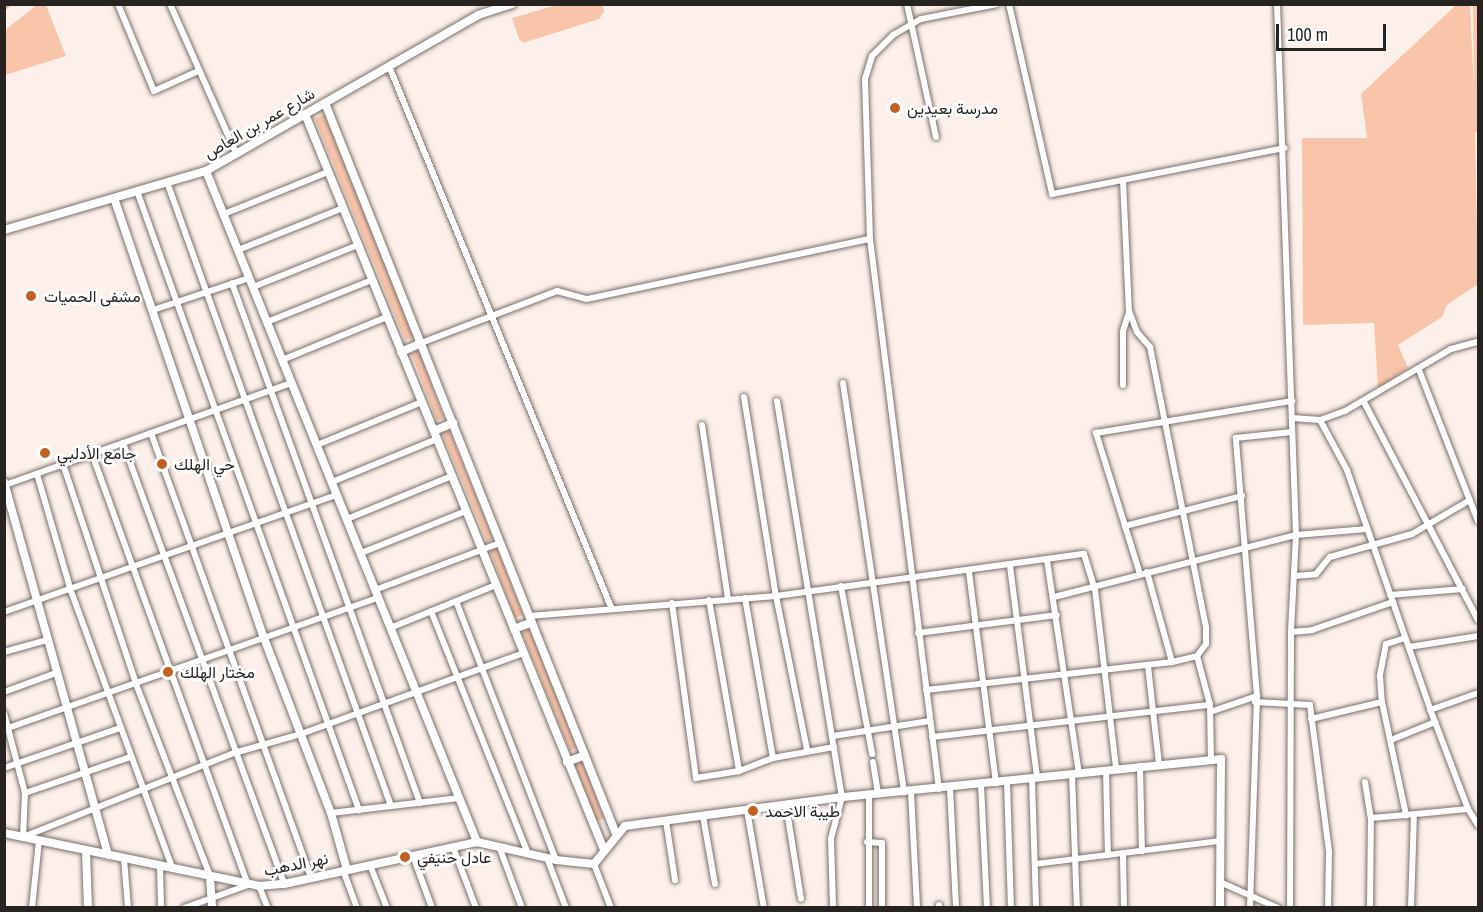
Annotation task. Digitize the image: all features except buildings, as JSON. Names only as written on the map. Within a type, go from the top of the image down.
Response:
[{"type":"street","points":[[117,4],[154,91],[198,71]]},
{"type":"street","points":[[170,4],[236,153]]},
{"type":"street","name":"شارع عمر بن العاص","points":[[4,230],[206,171],[478,15],[512,4]]},
{"type":"street","points":[[907,4],[936,137]]},
{"type":"street","points":[[939,790],[870,239],[865,79],[872,56],[893,35],[921,19],[997,4]]},
{"type":"street","points":[[1009,4],[1052,194],[1284,148]]},
{"type":"street","points":[[1277,4],[1284,148],[1296,535],[1291,632],[1290,908]]},
{"type":"street","points":[[389,66],[611,607]]},
{"type":"street","points":[[325,103],[616,834]]},
{"type":"street","points":[[305,114],[604,850]]},
{"type":"street","points":[[206,171],[477,842],[552,859],[594,864]]},
{"type":"street","points":[[224,214],[328,172]]},
{"type":"street","points":[[926,690],[1148,666],[1197,656],[1206,644],[1150,346],[1137,332],[1129,311],[1123,180]]},
{"type":"street","points":[[167,182],[355,712],[391,806]]},
{"type":"street","points":[[137,191],[296,627],[359,810]]},
{"type":"street","points":[[114,198],[191,419],[228,536],[264,638],[331,813],[357,908]]},
{"type":"street","points":[[238,250],[343,208]]},
{"type":"street","points":[[401,352],[557,291],[586,299],[870,239]]},
{"type":"street","points":[[253,287],[358,245]]},
{"type":"street","points":[[153,310],[249,278]]},
{"type":"street","points":[[267,322],[372,280]]},
{"type":"street","points":[[232,283],[350,608],[382,704],[420,803]]},
{"type":"street","points":[[1123,385],[1123,331],[1129,311]]},
{"type":"street","points":[[282,360],[387,317]]},
{"type":"street","points":[[1292,418],[1320,420],[1364,402],[1451,349],[1479,342]]},
{"type":"street","points":[[1419,370],[1470,500],[1476,506],[1479,521]]},
{"type":"street","points":[[108,855],[56,674],[5,483],[37,474],[292,383]]},
{"type":"street","points":[[843,383],[894,725],[907,792],[917,908]]},
{"type":"street","points":[[744,397],[776,596],[807,750]]},
{"type":"street","points":[[777,401],[810,590],[842,798],[831,839],[833,908]]},
{"type":"street","points":[[317,445],[422,402]]},
{"type":"street","points":[[1172,662],[1096,434],[1292,402]]},
{"type":"street","points":[[1364,402],[1479,620]]},
{"type":"street","points":[[1320,420],[1347,470],[1430,710],[1468,809],[1479,825]]},
{"type":"street","points":[[332,482],[435,435],[453,423]]},
{"type":"street","points":[[702,425],[728,599]]},
{"type":"street","points":[[1250,908],[1256,699],[1247,550],[1236,438],[1292,432]]},
{"type":"street","points":[[151,433],[191,548],[265,744],[311,878]]},
{"type":"street","points":[[123,443],[163,559],[284,884]]},
{"type":"street","points":[[92,454],[131,570],[248,885],[210,903],[184,908]]},
{"type":"street","points":[[63,464],[136,684],[170,778],[210,877],[210,903]]},
{"type":"street","points":[[37,474],[71,591],[107,695],[173,869]]},
{"type":"street","points":[[346,519],[452,476]]},
{"type":"street","points":[[4,612],[163,559],[337,495]]},
{"type":"street","points":[[1125,526],[1242,495]]},
{"type":"street","points":[[1295,576],[1316,574],[1330,557],[1374,547],[1429,525],[1470,500]]},
{"type":"street","points":[[361,553],[466,511]]},
{"type":"street","points":[[1053,597],[1095,589],[1192,560],[1247,550],[1296,535],[1367,529]]},
{"type":"street","points":[[8,728],[322,619],[500,543]]},
{"type":"street","points":[[514,629],[530,619],[611,607],[776,596],[873,581],[911,580],[1084,554],[1095,589],[1116,770]]},
{"type":"street","points":[[1047,560],[1072,720],[1077,908]]},
{"type":"street","points":[[1010,566],[1031,725],[1036,908]]},
{"type":"street","points":[[969,572],[996,783]]},
{"type":"street","points":[[390,628],[496,585]]},
{"type":"street","points":[[841,586],[872,754]]},
{"type":"street","points":[[1291,632],[1312,630],[1392,598],[1463,589]]},
{"type":"street","points":[[745,598],[773,758]]},
{"type":"street","points":[[709,600],[739,771]]},
{"type":"street","points":[[456,601],[552,859],[566,908]]},
{"type":"street","points":[[672,603],[696,778],[739,771],[773,758],[807,750],[834,747]]},
{"type":"street","points":[[431,611],[456,679],[528,854]]},
{"type":"street","points":[[918,633],[1057,615]]},
{"type":"street","points":[[1408,647],[1479,636]]},
{"type":"street","points":[[1406,638],[1386,644],[1380,676],[1382,702],[1406,815]]},
{"type":"street","points":[[4,652],[47,640]]},
{"type":"street","points":[[4,713],[25,793],[23,837],[234,753],[301,734],[355,712],[417,693],[523,653]]},
{"type":"street","points":[[1197,656],[1210,709],[1211,760]]},
{"type":"street","points":[[1148,666],[1159,764]]},
{"type":"street","points":[[4,692],[56,674]]},
{"type":"street","points":[[1430,710],[1479,693]]},
{"type":"street","points":[[932,737],[1153,709],[1210,709],[1256,699],[1290,706],[1310,705],[1329,852],[1328,908]]},
{"type":"street","points":[[1311,719],[1382,702]]},
{"type":"street","points":[[833,736],[930,721]]},
{"type":"street","points":[[1391,740],[1435,722]]},
{"type":"street","points":[[4,768],[120,728]]},
{"type":"street","points":[[567,762],[585,755]]},
{"type":"street","points":[[25,793],[130,757]]},
{"type":"street","points":[[594,864],[616,834],[625,826],[868,795],[939,790],[1140,766],[1221,759],[1220,908]]},
{"type":"street","points":[[873,762],[878,795]]},
{"type":"street","points":[[1140,766],[1142,851]]},
{"type":"street","points":[[1106,770],[1108,855]]},
{"type":"street","points":[[1007,782],[1011,908]]},
{"type":"street","points":[[1365,782],[1371,818],[1370,908]]},
{"type":"street","points":[[981,785],[987,908]]},
{"type":"street","points":[[950,788],[956,908]]},
{"type":"street","points":[[868,795],[869,908]]},
{"type":"street","points":[[331,813],[459,798]]},
{"type":"street","points":[[786,805],[801,899]]},
{"type":"street","points":[[1371,818],[1468,809]]},
{"type":"street","points":[[747,810],[764,908]]},
{"type":"street","points":[[1411,908],[1414,814]]},
{"type":"street","points":[[703,816],[715,884]]},
{"type":"street","points":[[666,821],[675,880]]},
{"type":"street","name":"نهر الدهب","points":[[4,833],[259,886],[284,884],[477,842]]},
{"type":"street","points":[[32,908],[39,840]]},
{"type":"street","points":[[1035,864],[1220,841]]},
{"type":"street","points":[[867,842],[882,843],[882,908]]},
{"type":"street","points":[[453,848],[476,908]]},
{"type":"street","points":[[500,849],[522,908]]},
{"type":"street","points":[[86,851],[88,908]]},
{"type":"street","points":[[1123,853],[1124,908]]},
{"type":"street","points":[[414,856],[432,908]]},
{"type":"street","points":[[124,859],[128,908]]},
{"type":"street","points":[[594,864],[611,908]]},
{"type":"street","points":[[370,865],[387,908]]},
{"type":"street","points":[[160,866],[161,908]]},
{"type":"street","points":[[1220,882],[1278,908]]},
{"type":"street","points":[[259,886],[268,908]]},
{"type":"shaded area","points":[[38,4],[46,5],[66,56],[5,75],[5,30]]},
{"type":"shaded area","points":[[557,5],[603,5],[604,12],[599,19],[523,43],[519,39],[512,18]]},
{"type":"shaded area","points":[[1456,5],[1470,5],[1474,90],[1473,5],[1478,5],[1478,132],[1475,132],[1478,284],[1447,305],[1442,317],[1398,345],[1408,368],[1378,389],[1374,323],[1303,325],[1302,138],[1367,138],[1361,94]]},
{"type":"shaded area","points":[[324,114],[414,337],[405,340],[315,119]]},
{"type":"shaded area","points":[[419,351],[444,418],[437,421],[411,353]]},
{"type":"shaded area","points":[[448,427],[493,539],[487,542],[441,430]]},
{"type":"shaded area","points":[[497,547],[523,615],[515,618],[490,550]]},
{"type":"shaded area","points":[[530,629],[577,748],[570,751],[522,632]]},
{"type":"shaded area","points":[[582,760],[604,818],[597,821],[574,763]]},
{"type":"waterway","points":[[4,10],[11,4]]},
{"type":"place","name":"مدرسة بعيدين","points":[[895,108]]},
{"type":"place","name":"مشفى الحميات","points":[[31,296]]},
{"type":"place","name":"جامع الأدلبي","points":[[45,453]]},
{"type":"place","name":"حي الهلك","points":[[162,464]]},
{"type":"place","name":"مختار الهلك","points":[[168,672]]},
{"type":"place","name":"طيبة الاحمد","points":[[753,811]]},
{"type":"place","name":"عادل حنيفي","points":[[405,857]]}]
